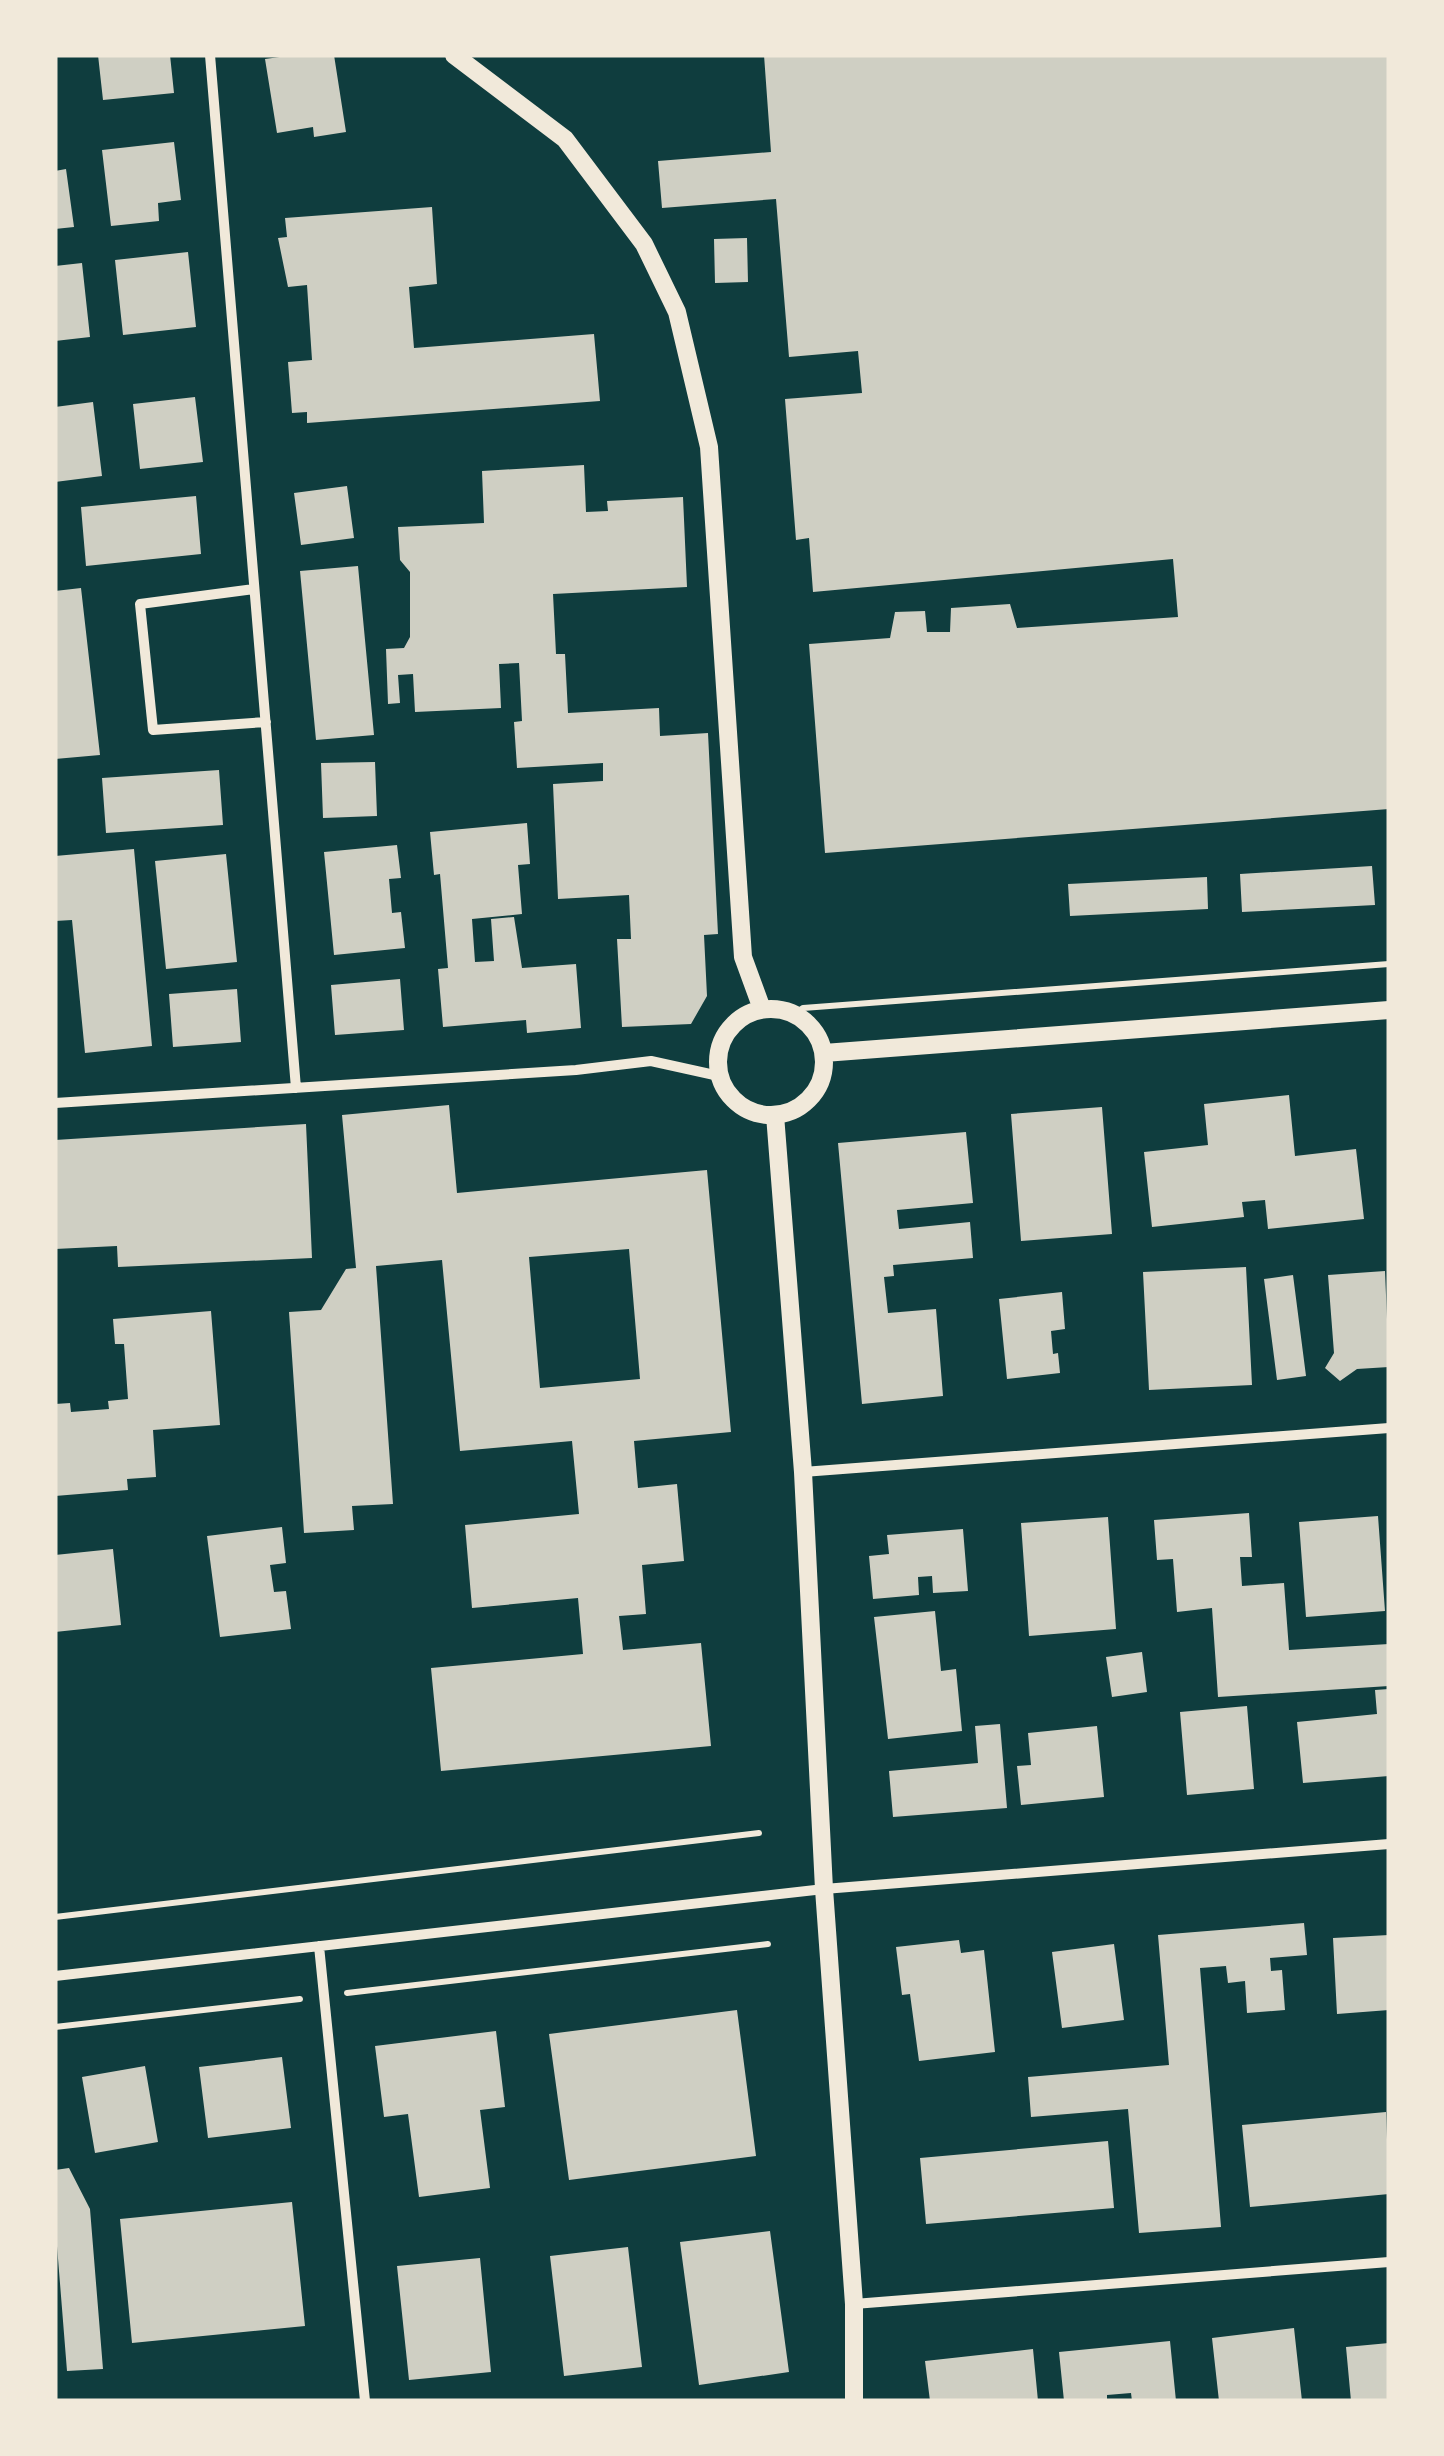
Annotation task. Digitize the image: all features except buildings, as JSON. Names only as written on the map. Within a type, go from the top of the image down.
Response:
[{"type":"street","points":[[210,55],[296,1088]]},
{"type":"street","points":[[454,55],[565,140],[644,244],[677,312],[710,446],[742,956],[762,1009]]},
{"type":"street","points":[[254,589],[140,604],[153,730],[266,722]]},
{"type":"street","points":[[762,1009],[795,1014],[809,1024],[824,1053],[825,1068],[814,1095],[790,1112],[776,1115],[746,1110],[725,1090],[716,1057],[730,1028],[744,1016],[762,1009]]},
{"type":"street","points":[[824,1053],[1389,1010]]},
{"type":"street","points":[[55,1103],[576,1070],[651,1061],[720,1076]]},
{"type":"street","points":[[776,1115],[804,1472],[824,1890],[854,2304],[854,2401]]},
{"type":"street","points":[[804,1472],[1389,1428]]},
{"type":"street","points":[[55,1976],[824,1890],[1389,1844]]},
{"type":"street","points":[[319,1946],[365,2401]]},
{"type":"street","points":[[854,2304],[1389,2262]]},
{"type":"path","points":[[795,1014],[803,1008],[1389,964]]},
{"type":"path","points":[[55,1917],[759,1834]]},
{"type":"path","points":[[55,2027],[768,1944]]}]
